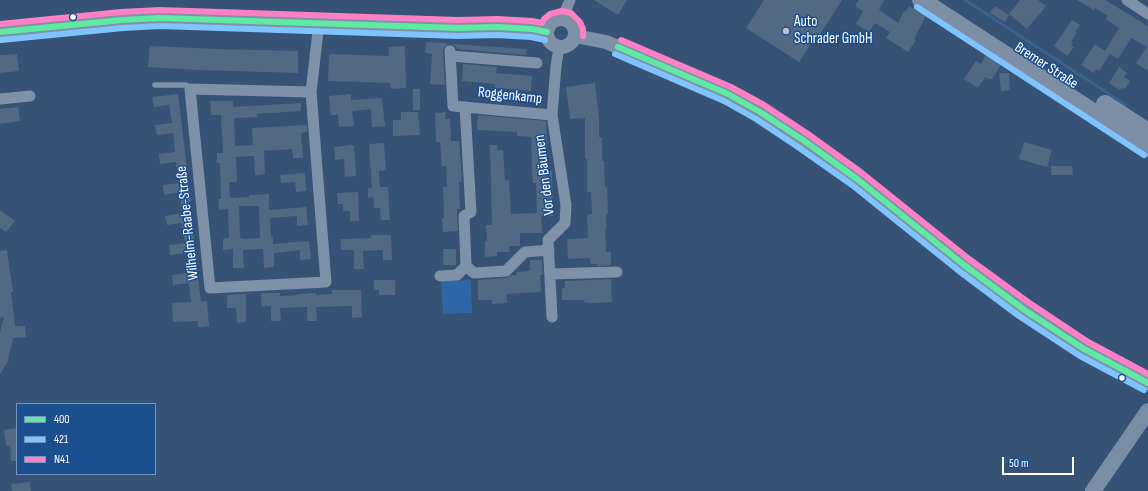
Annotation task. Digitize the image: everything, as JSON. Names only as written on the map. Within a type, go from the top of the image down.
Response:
[{"type":"main road","name":"Bremer Straße","points":[[921,0],[1148,148]]},
{"type":"main road","name":"Bremer Straße","points":[[944,0],[1148,132]]},
{"type":"main road","points":[[1093,491],[1148,411]]},
{"type":"street","points":[[562,19],[570,0]]},
{"type":"street","points":[[1127,0],[1148,14]]},
{"type":"street","points":[[0,32],[160,18],[458,28],[497,27],[547,32]]},
{"type":"street","points":[[562,19],[567,20],[574,27],[575,36],[572,42],[559,47],[555,46],[549,40],[547,32],[550,24],[562,19]]},
{"type":"street","name":"Wilhelm-Raabe-Straße","points":[[190,89],[210,288],[326,282],[311,92],[319,23]]},
{"type":"street","points":[[575,36],[606,42],[728,94],[760,112],[803,140],[857,179],[964,265],[1023,309],[1084,349],[1148,383]]},
{"type":"street","name":"Vor den Bäumen","points":[[552,317],[548,240],[565,223],[566,205],[552,115],[559,47]]},
{"type":"street","name":"Roggenkamp","points":[[537,63],[451,54],[454,106],[552,115]]},
{"type":"street","points":[[190,89],[311,92]]},
{"type":"street","points":[[0,99],[30,96]]},
{"type":"street","name":"Roggenkamp","points":[[465,107],[471,212],[464,216],[466,266]]},
{"type":"street","points":[[440,276],[457,275],[466,266],[474,273],[506,271],[525,252],[549,250]]},
{"type":"street","points":[[550,274],[617,272]]},
{"type":"lane","points":[[155,85],[186,85],[190,89]]},
{"type":"shaded area","points":[[471,280],[472,313],[443,314],[441,281]]},
{"type":"building","points":[[594,0],[627,0],[618,15]]},
{"type":"building","name":"Auto Schrader GmbH","points":[[764,0],[842,0],[819,36],[817,34],[799,62],[746,28]]},
{"type":"building","points":[[859,0],[884,0],[879,10],[898,23],[904,11],[906,12],[909,6],[926,16],[914,39],[916,40],[908,52],[886,38],[890,32],[875,23],[869,32],[856,24],[863,11],[855,6]]},
{"type":"building","points":[[1020,0],[1038,0],[1046,6],[1027,29],[1009,14]]},
{"type":"building","points":[[1077,0],[1105,0],[1148,26],[1148,71],[1136,63],[1147,47],[1131,38],[1118,59],[1110,54],[1099,71],[1096,69],[1094,73],[1081,65],[1095,44],[1105,51],[1119,28],[1106,19],[1108,16]]},
{"type":"building","points":[[995,6],[1009,15],[1005,22],[990,13]]},
{"type":"building","points":[[1072,20],[1080,25],[1075,32],[1077,33],[1071,41],[1073,43],[1071,45],[1074,47],[1067,56],[1054,46]]},
{"type":"building","points":[[426,42],[449,44],[443,51],[445,85],[430,84],[432,54],[425,53]]},
{"type":"building","points":[[451,44],[527,49],[526,55],[457,49]]},
{"type":"building","points":[[150,46],[298,51],[298,73],[148,67]]},
{"type":"building","points":[[405,46],[406,88],[391,89],[390,83],[328,81],[329,54],[389,56],[389,47]]},
{"type":"building","points":[[17,54],[19,71],[0,73],[0,55]]},
{"type":"building","points":[[986,55],[1001,65],[992,79],[985,77],[978,88],[964,79],[976,61],[981,64]]},
{"type":"building","points":[[463,64],[497,67],[496,73],[532,76],[531,91],[495,88],[495,84],[462,81]]},
{"type":"building","points":[[1119,67],[1127,73],[1124,77],[1130,81],[1125,89],[1122,88],[1120,90],[1109,83]]},
{"type":"building","points":[[999,73],[1009,73],[1010,90],[1001,91]]},
{"type":"building","points":[[595,83],[599,117],[599,137],[602,137],[602,161],[604,161],[605,187],[607,187],[608,214],[606,214],[605,230],[606,252],[611,252],[610,265],[597,266],[597,264],[591,264],[590,258],[568,259],[567,239],[588,238],[587,215],[592,214],[591,192],[587,192],[585,118],[570,119],[566,87]]},
{"type":"building","points":[[413,89],[420,89],[420,110],[413,110]]},
{"type":"building","points":[[178,94],[201,302],[207,301],[209,326],[198,327],[198,321],[173,322],[172,303],[191,302],[189,283],[173,285],[172,275],[189,273],[186,253],[170,255],[169,245],[185,243],[182,223],[167,225],[165,216],[182,213],[180,192],[164,195],[163,185],[179,183],[176,162],[160,164],[159,154],[175,152],[173,133],[157,135],[155,125],[172,123],[169,105],[154,107],[152,97]]},
{"type":"building","points":[[351,94],[351,100],[382,98],[385,126],[372,127],[371,109],[352,111],[354,126],[339,127],[338,115],[331,115],[329,96]]},
{"type":"building","points":[[210,101],[233,101],[233,107],[301,103],[301,111],[257,114],[257,117],[234,118],[235,146],[253,145],[252,128],[307,125],[307,132],[301,133],[303,158],[293,158],[292,149],[264,151],[265,174],[255,175],[254,156],[236,157],[237,182],[229,182],[230,198],[269,194],[269,210],[306,207],[308,225],[297,226],[297,216],[270,218],[271,237],[273,237],[273,244],[309,241],[311,259],[300,260],[300,250],[274,253],[274,267],[264,268],[263,249],[243,250],[244,268],[233,268],[233,249],[223,250],[223,239],[229,238],[228,209],[219,210],[218,199],[221,199],[220,163],[217,163],[217,153],[223,153],[221,115],[211,115]],"holes":[[[239,206],[259,206],[260,238],[240,238]]]},
{"type":"building","points":[[18,107],[20,121],[0,124],[0,109]]},
{"type":"building","points":[[401,112],[418,112],[420,135],[393,136],[393,120],[401,120]]},
{"type":"building","points":[[446,112],[445,119],[450,119],[451,141],[459,141],[462,182],[459,182],[460,209],[457,209],[458,231],[443,232],[443,187],[447,187],[446,166],[442,166],[440,142],[436,142],[435,113]]},
{"type":"building","points":[[478,115],[546,121],[548,171],[552,171],[553,216],[541,217],[542,233],[520,233],[520,246],[509,246],[510,252],[497,252],[497,256],[485,257],[485,241],[487,241],[486,225],[492,225],[490,145],[497,145],[497,150],[503,150],[505,180],[509,180],[511,214],[537,213],[536,183],[533,183],[532,172],[531,137],[517,136],[517,132],[477,130]]},
{"type":"building","points":[[1024,142],[1052,150],[1047,167],[1019,159]]},
{"type":"building","points":[[384,143],[386,170],[379,171],[380,187],[388,187],[390,220],[381,220],[380,208],[374,208],[373,197],[368,198],[368,188],[372,188],[369,144]]},
{"type":"building","points":[[354,145],[356,176],[345,177],[344,159],[335,160],[334,147]]},
{"type":"building","points":[[1051,166],[1072,166],[1073,175],[1051,175]]},
{"type":"building","points":[[305,173],[306,191],[296,192],[295,182],[281,183],[280,175]]},
{"type":"building","points":[[358,192],[359,221],[350,221],[350,211],[343,211],[343,204],[338,204],[337,193]]},
{"type":"building","points":[[0,210],[15,221],[6,232],[0,228]]},
{"type":"building","points":[[371,235],[391,235],[392,260],[383,260],[383,250],[363,251],[364,269],[354,269],[354,250],[341,250],[341,239],[371,238]]},
{"type":"building","points":[[443,249],[456,249],[456,265],[443,265]]},
{"type":"building","points":[[7,250],[13,292],[11,292],[15,326],[25,326],[26,337],[13,338],[9,360],[0,374],[0,332],[4,317],[0,318],[0,251]]},
{"type":"building","points":[[530,260],[542,260],[543,275],[540,275],[541,292],[506,294],[507,303],[492,304],[492,300],[478,300],[478,280],[506,278],[512,275],[517,275],[516,272],[530,271]]},
{"type":"building","points":[[611,279],[612,302],[594,303],[584,302],[584,300],[562,300],[562,288],[565,288],[565,281]]},
{"type":"building","points":[[374,280],[395,280],[395,295],[379,295],[379,290],[374,290]]},
{"type":"building","points":[[332,290],[361,290],[362,317],[352,318],[352,306],[316,307],[317,321],[307,321],[307,307],[280,308],[281,321],[271,321],[271,306],[262,307],[261,293],[280,293],[280,296],[316,293],[316,295],[332,294]]},
{"type":"building","points":[[246,294],[246,322],[237,323],[236,308],[227,308],[227,295]]},
{"type":"building","points":[[16,428],[16,461],[11,461],[10,446],[6,446],[4,430]]},
{"type":"building","points":[[30,482],[31,491],[12,491],[11,484]]},
{"type":"waterway","points":[[965,0],[1126,105]]},
{"type":"transit line","name":"421","points":[[917,7],[1144,155]]},
{"type":"transit line","name":"N41","points":[[0,24],[121,12],[160,10],[458,20],[497,19],[542,23],[550,14],[562,11],[571,13],[580,22],[583,29],[583,36]]},
{"type":"transit line","name":"400","points":[[0,32],[122,20],[160,18],[458,28],[497,27],[532,29],[547,32]]},
{"type":"transit line","name":"421","points":[[1,40],[123,28],[160,26],[458,36],[497,35],[531,37],[545,40]]},
{"type":"transit line","name":"N41","points":[[621,40],[731,87],[764,105],[808,134],[862,173],[969,259],[1028,302],[1088,342],[1148,374]]},
{"type":"transit line","name":"400","points":[[618,47],[728,94],[760,112],[803,140],[857,179],[964,265],[1023,309],[1084,349],[1148,383]]},
{"type":"transit line","name":"421","points":[[615,54],[724,101],[756,119],[852,185],[959,271],[1019,316],[1080,356],[1144,390]]},
{"type":"place","name":"Auto Schrader GmbH","points":[[786,31]]}]
